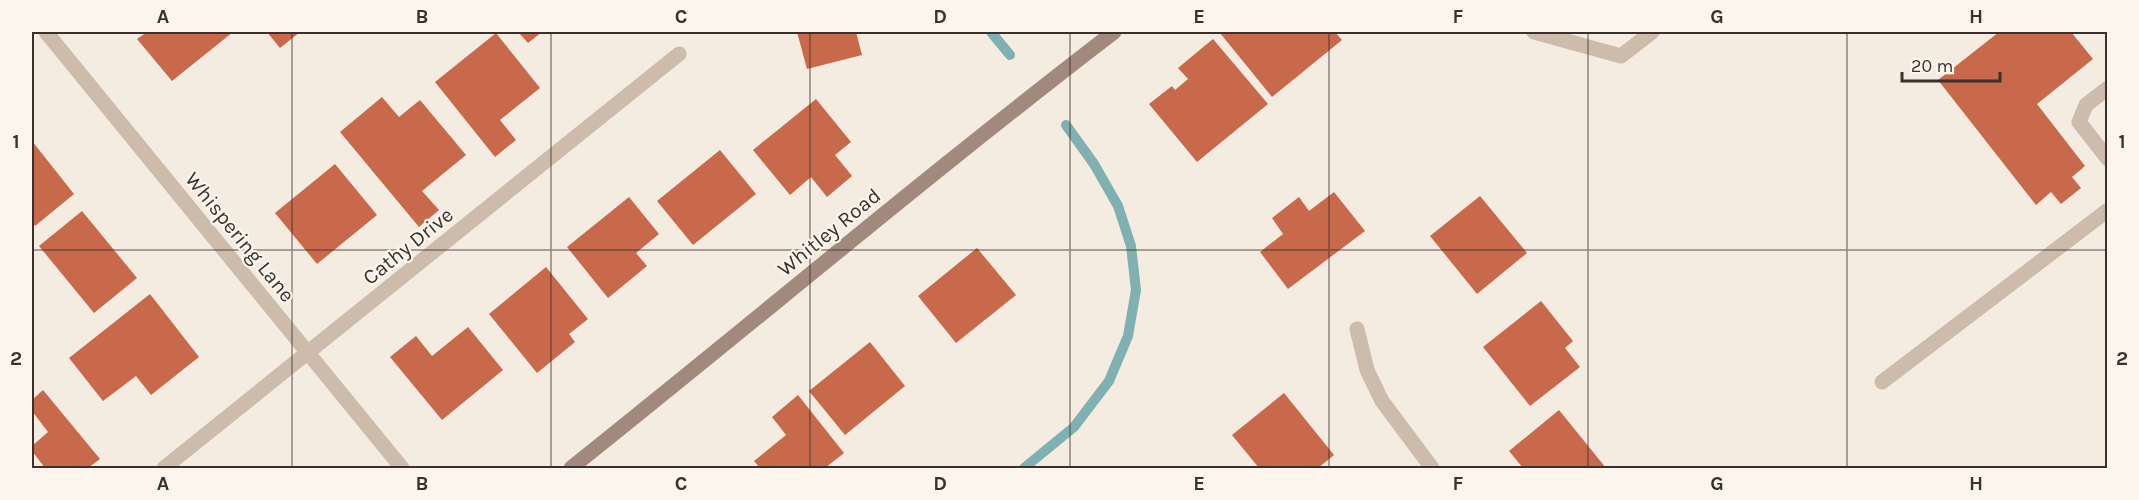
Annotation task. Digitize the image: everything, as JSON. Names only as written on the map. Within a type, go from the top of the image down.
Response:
[{"type":"street","name":"Whispering Lane","points":[[46,32],[402,468]]},
{"type":"street","name":"Whitley Road","points":[[571,468],[732,340],[839,250],[1114,32]]},
{"type":"street","points":[[1534,32],[1622,56],[1652,32]]},
{"type":"street","name":"Cathy Drive","points":[[164,468],[679,54]]},
{"type":"street","points":[[2108,88],[2086,105],[2079,122],[2108,159]]},
{"type":"street","points":[[1882,382],[2108,210]]},
{"type":"street","points":[[1358,329],[1367,370],[1382,401],[1432,468]]},
{"type":"building","points":[[147,32],[233,32],[172,81],[137,39]]},
{"type":"building","points":[[267,32],[300,32],[280,48]]},
{"type":"building","points":[[518,32],[542,32],[528,43]]},
{"type":"building","points":[[797,32],[856,32],[862,55],[807,69]]},
{"type":"building","points":[[1335,32],[1342,40],[1272,97],[1220,33]]},
{"type":"building","points":[[1999,32],[2071,32],[2093,59],[2037,104],[2085,166],[2072,177],[2081,188],[2061,204],[2051,192],[2036,205],[1938,80]]},
{"type":"building","points":[[496,33],[540,88],[500,120],[516,140],[495,157],[435,82]]},
{"type":"building","points":[[1213,39],[1268,104],[1197,162],[1149,104],[1172,86],[1175,90],[1188,79],[1178,68]]},
{"type":"building","points":[[382,97],[399,117],[420,100],[466,155],[422,191],[439,210],[419,227],[340,132]]},
{"type":"building","points":[[816,99],[851,142],[835,155],[852,176],[827,197],[811,177],[790,195],[753,150]]},
{"type":"building","points":[[32,141],[74,194],[35,226],[32,221]]},
{"type":"building","points":[[720,150],[756,194],[693,245],[657,201]]},
{"type":"building","points":[[335,164],[377,215],[317,264],[275,213]]},
{"type":"building","points":[[1334,192],[1365,231],[1288,289],[1260,252],[1283,234],[1272,218],[1299,197],[1309,211]]},
{"type":"building","points":[[1480,196],[1527,253],[1477,294],[1430,236]]},
{"type":"building","points":[[629,197],[659,234],[636,253],[647,266],[608,298],[567,247]]},
{"type":"building","points":[[82,211],[137,278],[94,313],[39,246]]},
{"type":"building","points":[[977,248],[1016,295],[956,343],[918,296]]},
{"type":"building","points":[[546,267],[588,319],[569,334],[575,342],[537,373],[489,314]]},
{"type":"building","points":[[150,294],[199,357],[151,395],[136,376],[103,401],[69,358]]},
{"type":"building","points":[[1541,301],[1573,341],[1565,348],[1580,367],[1530,406],[1483,347]]},
{"type":"building","points":[[468,327],[503,370],[442,420],[390,357],[416,336],[432,356]]},
{"type":"building","points":[[870,342],[905,386],[845,435],[809,391]]},
{"type":"building","points":[[43,390],[100,459],[88,468],[45,468],[32,451],[32,446],[48,432],[32,411],[32,400]]},
{"type":"building","points":[[1284,393],[1334,455],[1318,468],[1259,468],[1232,435]]},
{"type":"building","points":[[798,395],[844,453],[825,468],[760,468],[754,461],[786,435],[772,417]]},
{"type":"building","points":[[1559,410],[1606,468],[1523,468],[1509,451]]},
{"type":"waterway","points":[[991,32],[1010,55]]},
{"type":"waterway","points":[[1024,468],[1074,427],[1109,381],[1128,336],[1136,290],[1131,246],[1118,206],[1094,164],[1066,125]]}]
